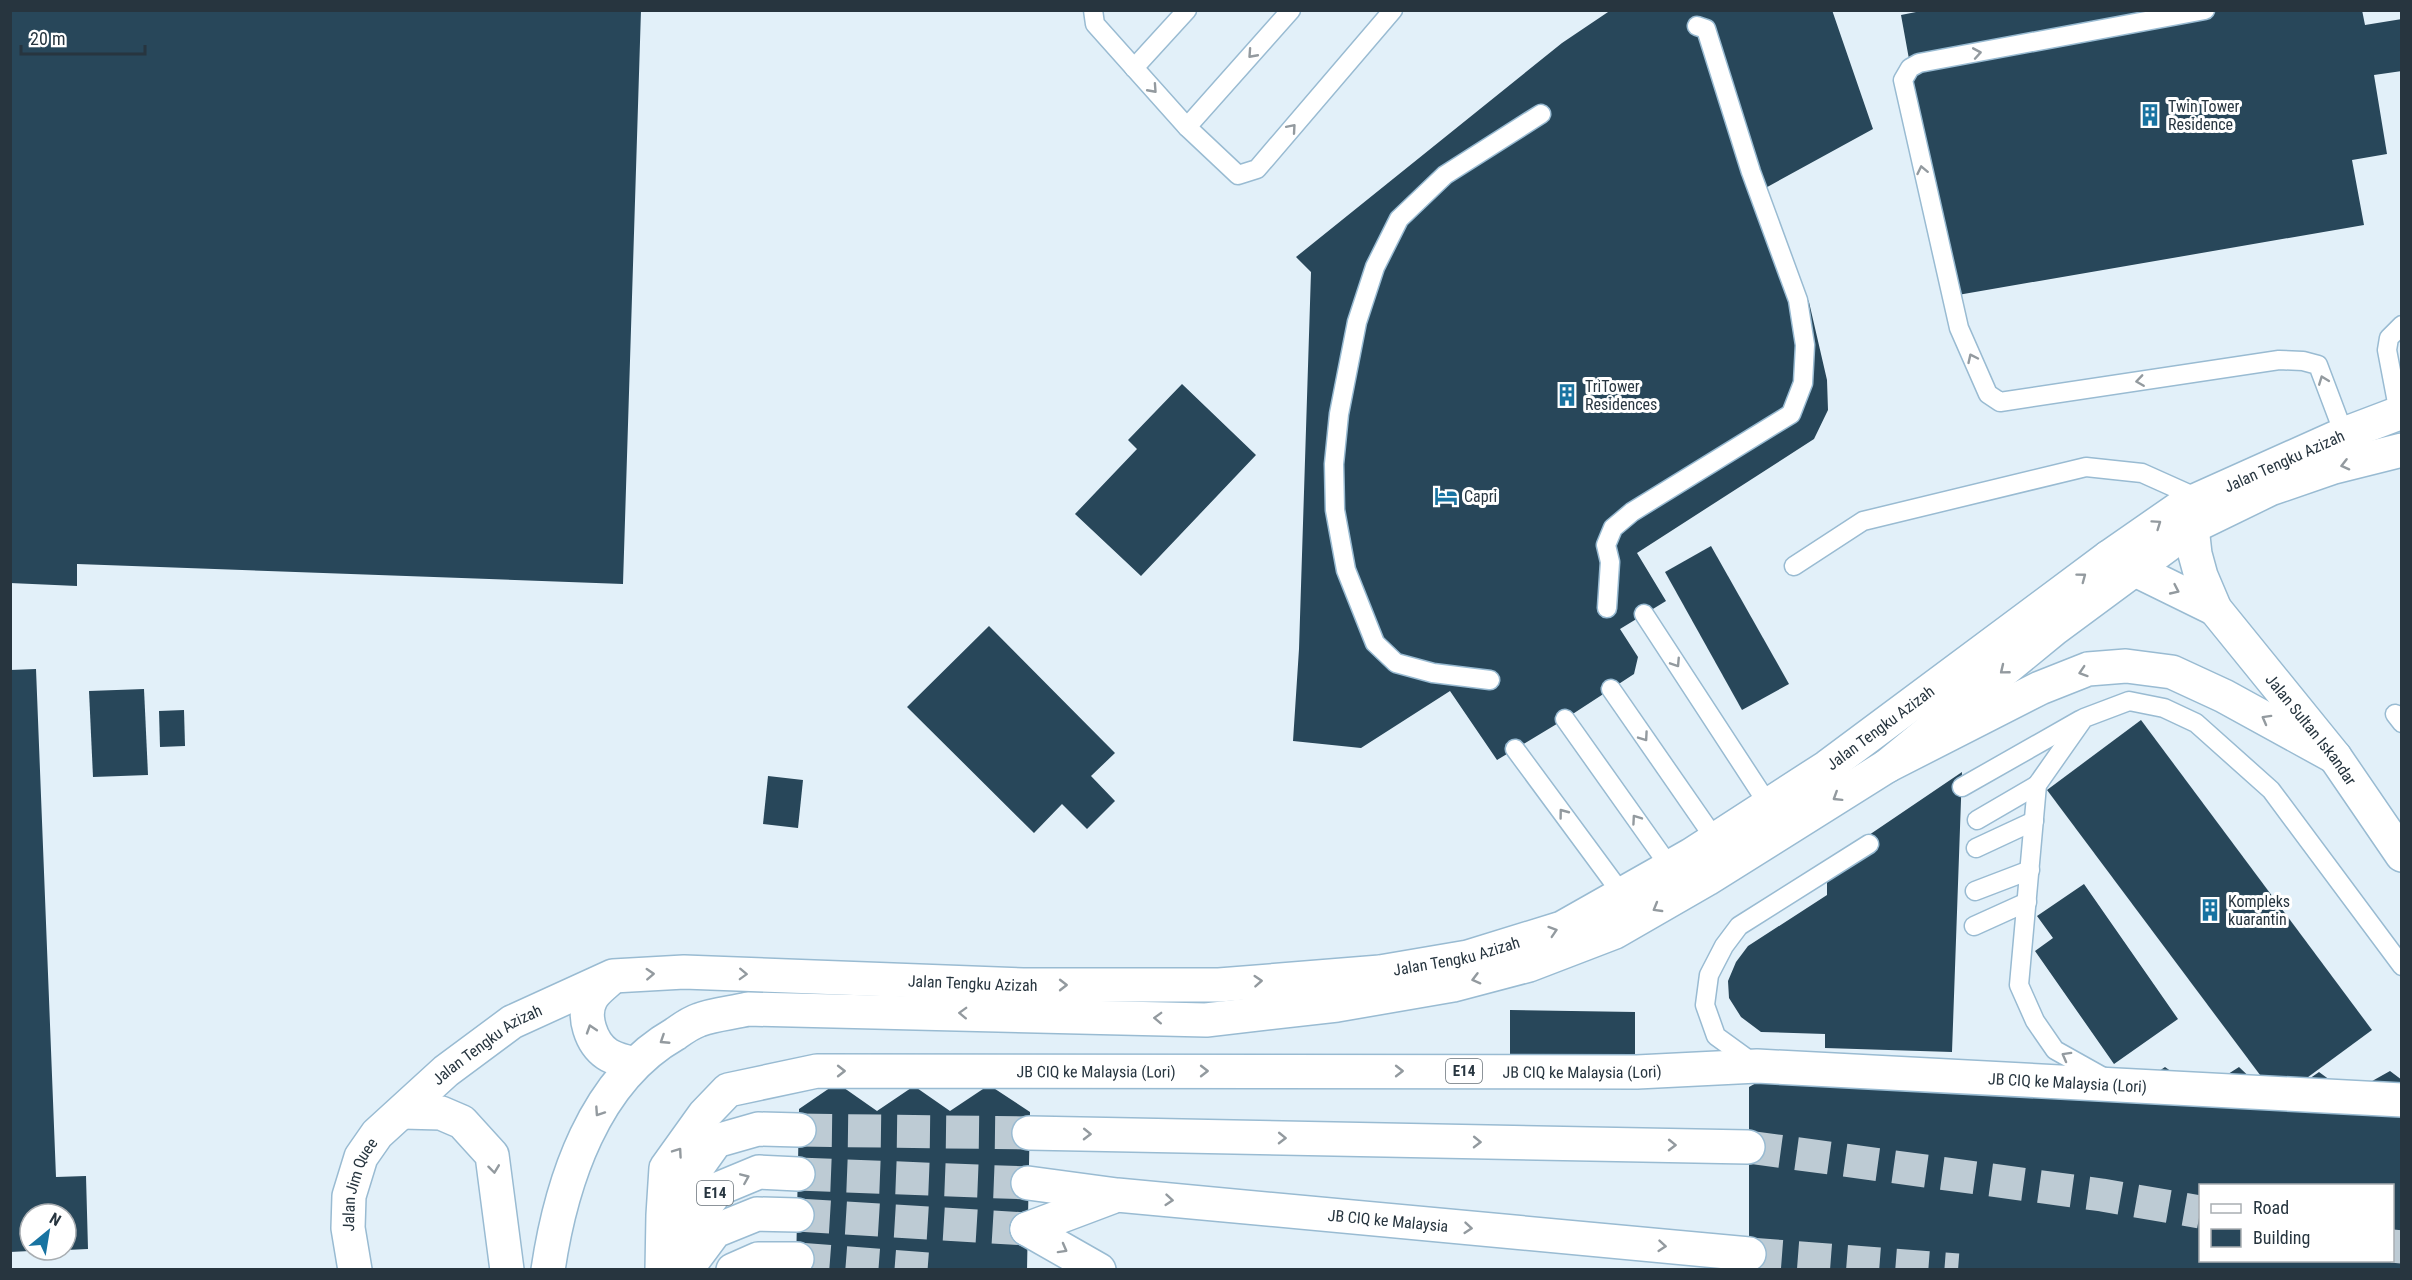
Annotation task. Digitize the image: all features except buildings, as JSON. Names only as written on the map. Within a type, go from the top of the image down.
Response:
[{"type":"main road","name":"Jalan Tengku Azizah","points":[[403,1112],[446,1071],[512,1022],[613,976],[684,972],[1023,985],[1219,985],[1380,972],[1468,957],[1562,928],[1670,867],[1827,767],[2196,513],[2344,434],[2400,413]]},
{"type":"main road","name":"Jalan Tengku Azizah","points":[[2196,513],[2334,467],[2402,450]]},
{"type":"main road","name":"Jalan Sultan Iskandar","points":[[2196,513],[2198,565],[2215,609],[2335,757],[2402,855]]},
{"type":"main road","name":"Jalan Tengku Azizah","points":[[548,1269],[573,1164],[595,1117],[633,1064],[660,1042],[698,1020],[748,1009],[1206,1020],[1337,1005],[1453,985],[1529,965],[1615,932],[1707,879],[1887,766],[2054,629],[2122,564]]},
{"type":"main road","name":"Jalan Sultan Iskandar","points":[[2122,564],[2215,609]]},
{"type":"main road","points":[[1887,766],[2040,688],[2088,669],[2126,666],[2172,672],[2224,696],[2335,757]]},
{"type":"main road","points":[[613,976],[592,997],[586,1012],[596,1042],[607,1054],[633,1064]]},
{"type":"main road","name":"JB CIQ ke Malaysia (Lori)","points":[[662,1269],[666,1168],[704,1115],[728,1090],[817,1071],[1637,1072],[1757,1066],[2402,1100]]},
{"type":"main road","points":[[403,1112],[441,1113],[462,1122],[492,1155],[507,1269]]},
{"type":"main road","name":"Jalan Jim Quee","points":[[355,1269],[350,1250],[348,1213],[348,1196],[354,1173],[372,1141],[403,1112]]},
{"type":"main road","name":"E14","points":[[663,1215],[717,1141],[758,1129],[799,1130]]},
{"type":"main road","points":[[1029,1133],[1748,1147]]},
{"type":"main road","name":"E14","points":[[674,1269],[690,1226],[718,1189],[759,1172],[798,1174]]},
{"type":"main road","name":"JB CIQ ke Malaysia","points":[[1028,1183],[1117,1195],[1749,1254]]},
{"type":"main road","points":[[1099,1269],[1027,1229],[1117,1195]]},
{"type":"main road","name":"E14","points":[[686,1269],[715,1231],[757,1214],[797,1215]]},
{"type":"main road","points":[[733,1269],[758,1259],[797,1259]]},
{"type":"lane","points":[[1093,10],[1095,24],[1187,127],[1238,175],[1257,169],[1394,10]]},
{"type":"lane","points":[[1134,68],[1187,10]]},
{"type":"lane","points":[[1187,127],[1291,10]]},
{"type":"lane","points":[[2205,10],[1919,63],[1910,68],[1903,80],[1959,328],[1988,394],[2000,402],[2279,360],[2303,361],[2318,365],[2344,434]]},
{"type":"lane","points":[[1607,608],[1610,562],[1606,545],[1613,528],[1632,512],[1791,414],[1803,383],[1805,345],[1798,300],[1750,172],[1706,29],[1697,26]]},
{"type":"lane","points":[[1490,680],[1433,673],[1396,663],[1375,643],[1346,570],[1335,510],[1334,464],[1339,414],[1357,322],[1375,267],[1399,219],[1445,175],[1541,114]]},
{"type":"lane","points":[[2400,413],[2387,350],[2388,338],[2402,325]]},
{"type":"lane","points":[[1794,566],[1863,521],[2086,467],[2142,473],[2196,513]]},
{"type":"lane","points":[[1644,614],[1768,804]]},
{"type":"lane","points":[[1611,689],[1715,839]]},
{"type":"lane","points":[[1962,786],[2084,718],[2129,701],[2163,708],[2196,723],[2271,790],[2402,966]]},
{"type":"lane","points":[[1977,820],[2037,785],[2084,718]]},
{"type":"lane","points":[[1565,719],[1670,867]]},
{"type":"lane","points":[[1515,749],[1622,894]]},
{"type":"lane","points":[[2037,785],[2019,984],[2035,1021],[2055,1050],[2117,1085]]},
{"type":"lane","points":[[1976,848],[2034,821]]},
{"type":"lane","points":[[1757,1066],[1716,1036],[1706,1005],[1709,975],[1724,946],[1739,926],[1869,844]]},
{"type":"lane","points":[[1975,891],[2030,870]]},
{"type":"lane","points":[[1974,926],[2027,902]]},
{"type":"tunnel","points":[[799,1130],[1029,1133]]},
{"type":"tunnel","points":[[1748,1147],[2102,1195],[2199,1212]]},
{"type":"tunnel","points":[[798,1174],[1028,1183]]},
{"type":"tunnel","points":[[797,1215],[1027,1229]]},
{"type":"tunnel","points":[[2394,1246],[2402,1247]]},
{"type":"tunnel","points":[[1749,1254],[1958,1270]]},
{"type":"tunnel","points":[[797,1259],[940,1270]]},
{"type":"place","name":"Twin Tower Residence","points":[[2150,115]]},
{"type":"place","name":"TriTower Residences","points":[[1567,395]]},
{"type":"place","name":"Capri","points":[[1446,496]]},
{"type":"place","name":"Kompleks kuarantin","points":[[2210,910]]}]
